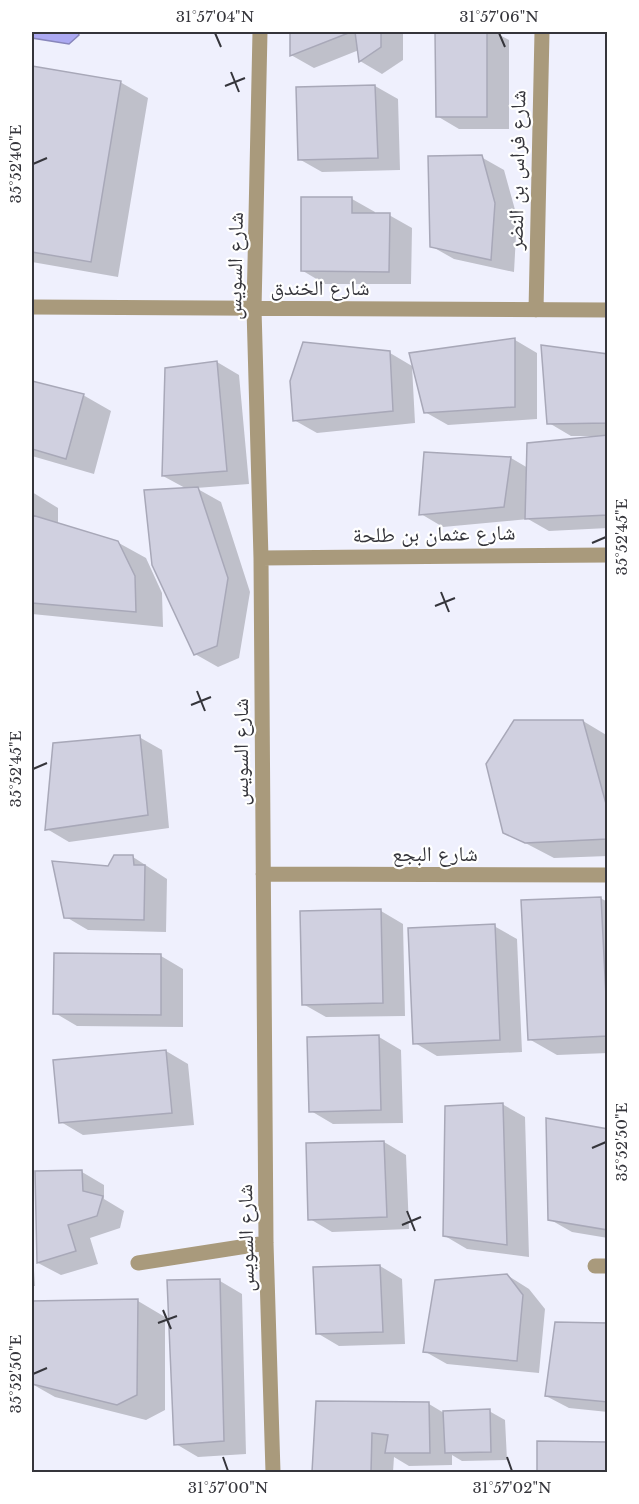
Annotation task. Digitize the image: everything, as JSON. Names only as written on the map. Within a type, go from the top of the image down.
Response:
[{"type":"street","name":"شارع السويس","points":[[260,32],[254,309],[261,558],[266,1243],[273,1473]]},
{"type":"street","name":"شارع فراس بن النضر","points":[[536,310],[542,32]]},
{"type":"street","name":"شارع الخندق","points":[[32,307],[608,310]]},
{"type":"street","name":"شارع عثمان بن طلحة","points":[[261,558],[608,555]]},
{"type":"street","name":"شارع البجع","points":[[263,874],[608,875]]},
{"type":"street","points":[[138,1263],[266,1243]]},
{"type":"shaded area","points":[[32,32],[78,32],[79,35],[69,44],[32,38]]},
{"type":"building","points":[[290,32],[351,32],[290,56]]},
{"type":"building","points":[[355,32],[381,32],[381,47],[359,62]]},
{"type":"building","points":[[435,32],[487,32],[487,117],[436,117]]},
{"type":"building","points":[[32,66],[121,81],[91,262],[32,252]]},
{"type":"building","points":[[375,85],[378,158],[298,160],[296,87]]},
{"type":"building","points":[[482,155],[495,203],[491,260],[430,247],[428,156]]},
{"type":"building","points":[[301,197],[352,197],[352,213],[390,213],[389,272],[301,271]]},
{"type":"building","points":[[515,338],[515,407],[424,413],[409,353]]},
{"type":"building","points":[[303,342],[390,351],[393,411],[293,421],[290,381]]},
{"type":"building","points":[[541,345],[608,354],[608,423],[547,424]]},
{"type":"building","points":[[217,361],[227,471],[162,476],[165,368]]},
{"type":"building","points":[[32,381],[84,394],[66,459],[32,449]]},
{"type":"building","points":[[608,435],[608,515],[525,519],[527,443]]},
{"type":"building","points":[[424,452],[511,457],[504,507],[419,515]]},
{"type":"building","points":[[198,487],[228,578],[217,646],[194,655],[152,565],[144,490]]},
{"type":"building","points":[[32,515],[118,541],[135,576],[136,612],[32,603]]},
{"type":"building","points":[[514,720],[583,720],[608,811],[608,839],[525,843],[503,833],[486,764]]},
{"type":"building","points":[[140,735],[148,815],[45,830],[53,743]]},
{"type":"building","points":[[114,855],[133,855],[134,865],[145,865],[144,920],[64,918],[52,861],[108,866]]},
{"type":"building","points":[[601,897],[608,1036],[528,1040],[521,900]]},
{"type":"building","points":[[381,909],[383,1003],[302,1005],[300,911]]},
{"type":"building","points":[[495,924],[500,1040],[413,1044],[408,928]]},
{"type":"building","points":[[54,953],[161,954],[161,1015],[53,1014]]},
{"type":"building","points":[[379,1035],[381,1110],[309,1112],[307,1037]]},
{"type":"building","points":[[166,1050],[172,1113],[59,1123],[53,1060]]},
{"type":"building","points":[[503,1103],[507,1245],[443,1236],[445,1106]]},
{"type":"building","points":[[546,1118],[608,1129],[608,1230],[548,1220]]},
{"type":"building","points":[[384,1141],[387,1217],[308,1220],[306,1143]]},
{"type":"building","points":[[82,1170],[83,1191],[103,1196],[97,1216],[68,1225],[76,1251],[37,1263],[35,1171]]},
{"type":"building","points":[[380,1265],[383,1332],[316,1334],[313,1267]]},
{"type":"building","points":[[507,1274],[523,1295],[517,1361],[423,1352],[435,1280]]},
{"type":"building","points":[[220,1279],[224,1441],[174,1445],[167,1280]]},
{"type":"building","points":[[138,1299],[137,1395],[117,1405],[32,1384],[32,1301]]},
{"type":"building","points":[[555,1322],[608,1323],[608,1402],[545,1396]]},
{"type":"building","points":[[316,1401],[429,1402],[430,1453],[385,1453],[388,1435],[372,1433],[371,1472],[312,1472]]},
{"type":"building","points":[[490,1409],[491,1452],[445,1453],[443,1411]]},
{"type":"building","points":[[537,1441],[608,1442],[608,1472],[537,1472]]}]
